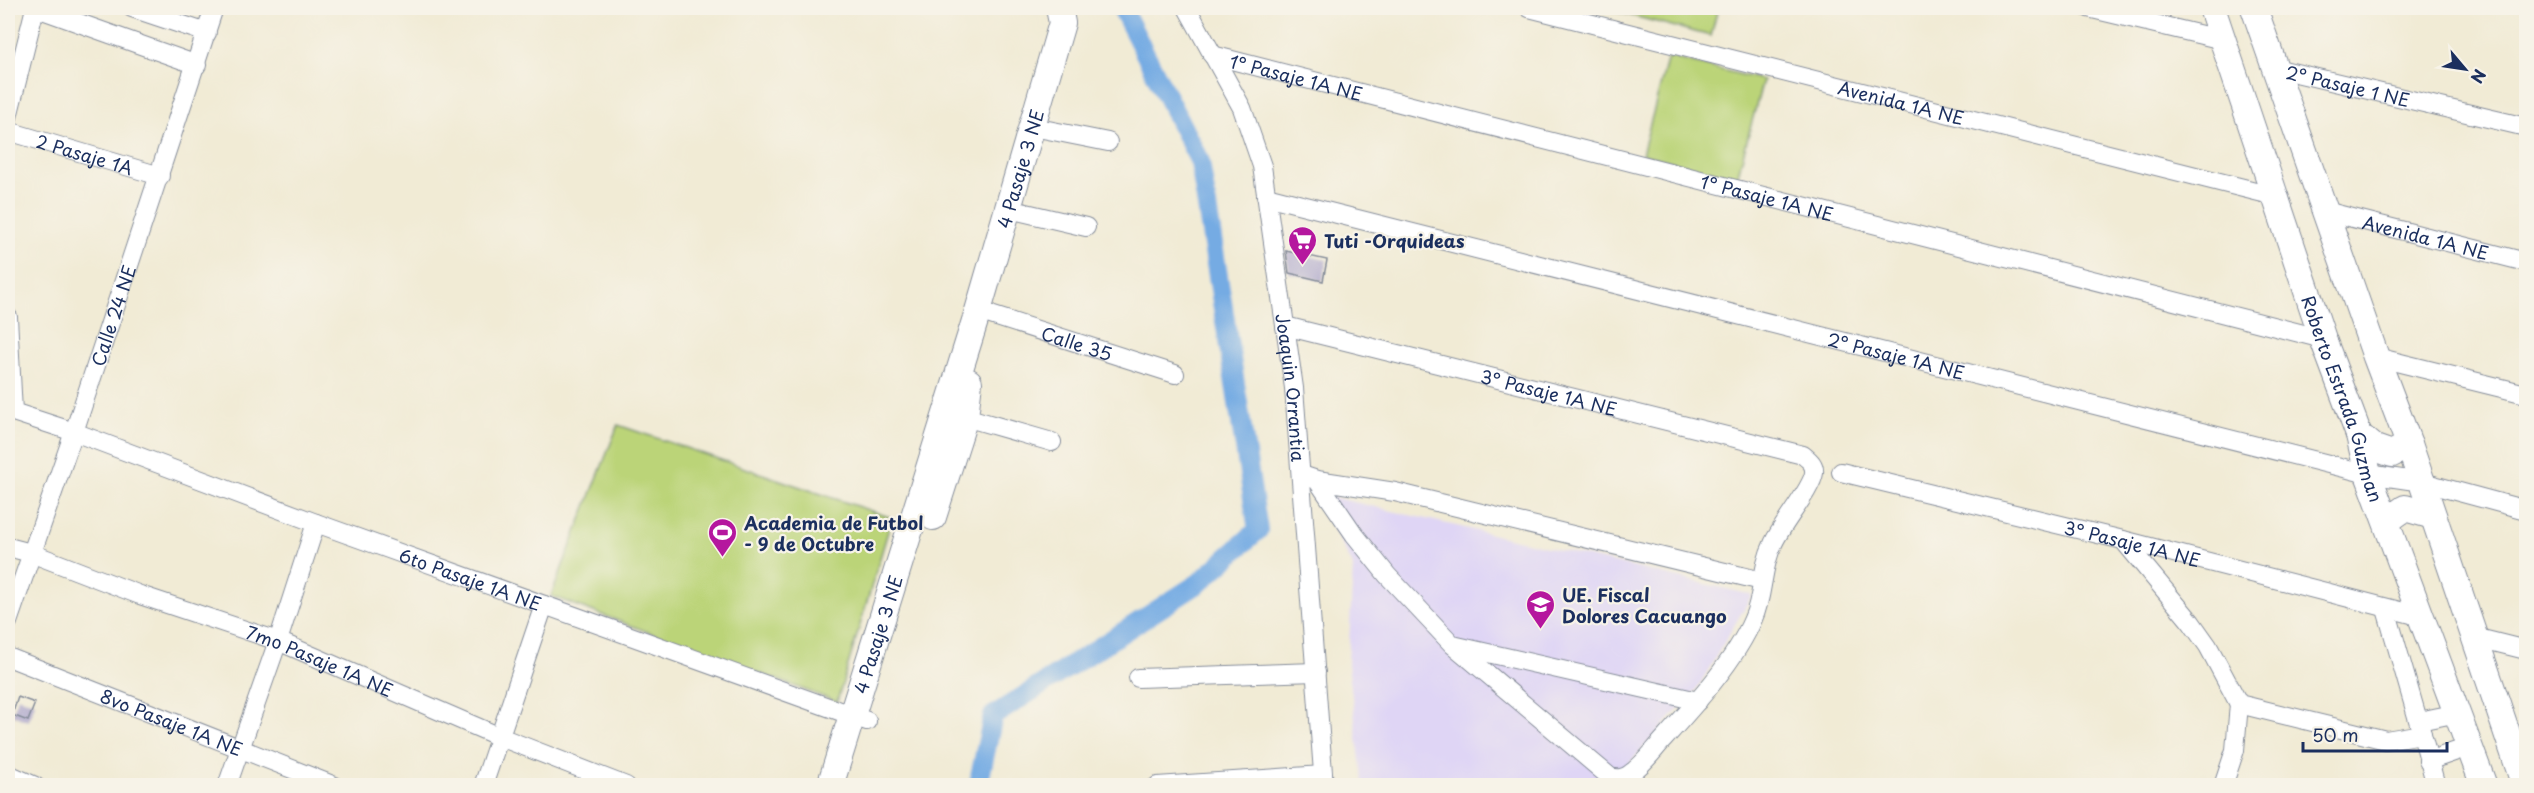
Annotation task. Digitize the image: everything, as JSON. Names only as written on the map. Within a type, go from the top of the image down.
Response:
[{"type":"street","points":[[8,117],[36,8],[197,65]]},
{"type":"street","points":[[132,8],[207,33]]},
{"type":"street","name":"Calle 24 NE","points":[[8,622],[160,177],[214,8]]},
{"type":"street","name":"Joaquin Orrantia","points":[[1187,8],[1242,108],[1262,166],[1309,478],[1316,672],[1324,780]]},
{"type":"street","name":"Avenida 1A NE","points":[[1528,8],[2275,195]]},
{"type":"street","points":[[2088,8],[2223,40]]},
{"type":"street","name":"Roberto Estrada Guzman","points":[[2212,8],[2323,339],[2359,435],[2368,474],[2484,786]]},
{"type":"street","points":[[2254,8],[2376,357],[2409,444],[2524,779]]},
{"type":"street","name":"4 Pasaje 3 NE","points":[[846,786],[860,719],[1033,127],[1061,15]]},
{"type":"street","name":"1° Pasaje 1A NE","points":[[1212,55],[2323,339]]},
{"type":"street","name":"2° Pasaje 1 NE","points":[[2275,68],[2526,128]]},
{"type":"street","points":[[1033,127],[1108,142]]},
{"type":"street","name":"2 Pasaje 1A","points":[[8,131],[160,177]]},
{"type":"street","name":"2° Pasaje 1A NE","points":[[1266,196],[2368,474],[2422,482],[2526,510]]},
{"type":"street","points":[[1009,208],[1086,227]]},
{"type":"street","name":"Avenida 1A NE","points":[[2325,211],[2526,262]]},
{"type":"street","name":"4 Pasaje 3 NE","points":[[830,786],[860,719],[965,417],[978,311]]},
{"type":"street","name":"Calle 35","points":[[978,311],[1175,374]]},
{"type":"street","points":[[8,317],[10,412]]},
{"type":"street","name":"3° Pasaje 1A NE","points":[[1285,326],[1803,455],[1811,461],[1815,469],[1813,480],[1785,519],[1772,546],[1762,581]]},
{"type":"street","points":[[2376,357],[2526,394]]},
{"type":"street","name":"6to Pasaje 1A NE","points":[[10,412],[74,432],[316,523],[860,719]]},
{"type":"street","points":[[965,417],[1052,442]]},
{"type":"street","points":[[2359,435],[2375,448],[2392,454],[2409,444]]},
{"type":"street","name":"3° Pasaje 1A NE","points":[[1841,472],[2123,540],[2423,617]]},
{"type":"street","points":[[1309,478],[1395,492],[1762,581],[1759,604],[1747,632],[1698,700],[1632,773],[1621,779],[1610,777],[1452,644],[1387,576],[1309,478]]},
{"type":"street","points":[[2386,521],[2405,508],[2433,516]]},
{"type":"street","points":[[227,786],[278,641],[316,523]]},
{"type":"street","points":[[2123,540],[2208,646],[2239,704],[2235,750],[2223,786]]},
{"type":"street","name":"7mo Pasaje 1A NE","points":[[8,547],[31,552],[140,595],[278,641],[500,737],[626,786]]},
{"type":"street","points":[[483,786],[544,605]]},
{"type":"street","points":[[2386,609],[2436,786]]},
{"type":"street","points":[[2474,637],[2526,650]]},
{"type":"street","points":[[1452,644],[1698,700]]},
{"type":"street","name":"8vo Pasaje 1A NE","points":[[8,657],[241,746],[335,786]]},
{"type":"street","points":[[1138,678],[1316,672]]},
{"type":"street","points":[[2239,704],[2386,740],[2458,713]]},
{"type":"street","points":[[2428,761],[2471,746]]},
{"type":"street","points":[[8,774],[34,786]]},
{"type":"street","points":[[1157,786],[1324,780]]},
{"type":"shaded area","name":"UE. Fiscal Dolores Cacuango","points":[[1315,493],[1752,595],[1697,689],[1623,770],[1636,785],[1363,785],[1348,664],[1353,566]]},
{"type":"green space","points":[[1602,8],[1718,8],[1711,36]]},
{"type":"green space","points":[[1668,57],[1763,80],[1737,178],[1642,154]]},
{"type":"green space","name":"Academia de Futbol - 9 de Octubre","points":[[618,425],[892,518],[837,702],[551,596]]},
{"type":"building","name":"Tuti -Orquideas","points":[[1286,251],[1327,260],[1323,281],[1289,273]]},
{"type":"building","points":[[18,697],[35,703],[28,721],[12,715]]},
{"type":"waterway","points":[[978,786],[993,716],[1199,583],[1258,530],[1200,162],[1122,8]]},
{"type":"place","name":"Tuti -Orquideas","points":[[1303,266]]},
{"type":"place","name":"Academia de Futbol - 9 de Octubre","points":[[723,558]]},
{"type":"place","name":"UE. Fiscal Dolores Cacuango","points":[[1541,630]]}]
